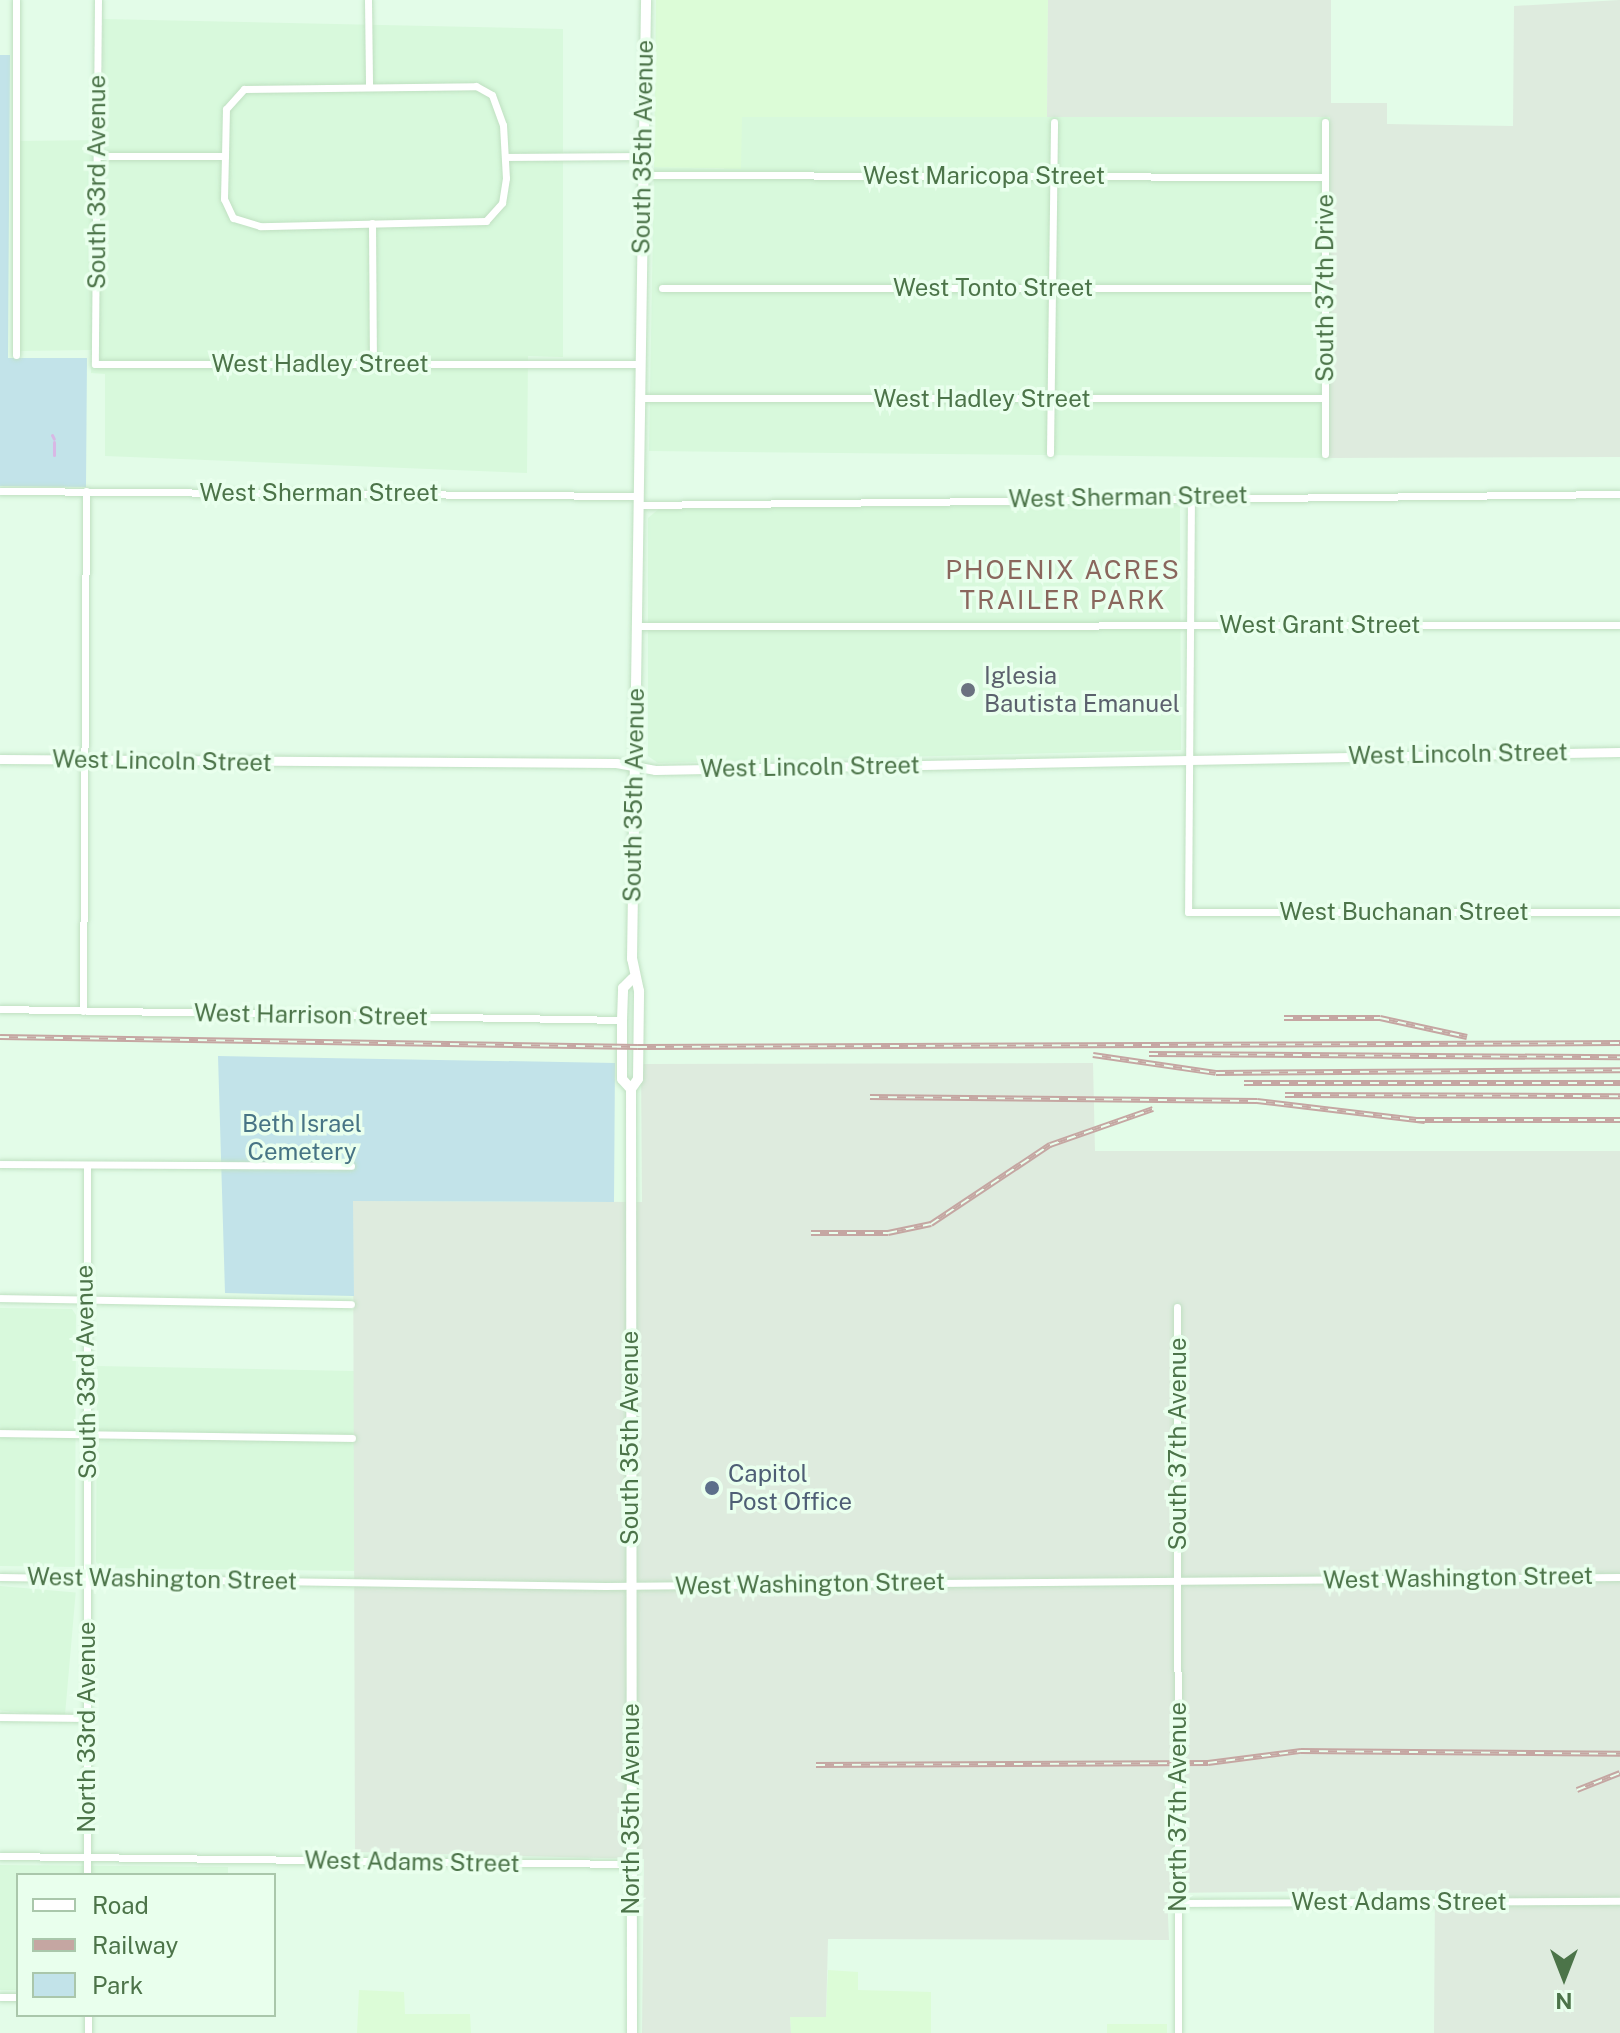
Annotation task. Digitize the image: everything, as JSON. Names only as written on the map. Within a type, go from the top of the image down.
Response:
[{"type":"main road","name":"South 35th Avenue","points":[[630,1586],[631,1089],[638,1079],[639,991],[632,979],[635,626],[646,0]]},
{"type":"main road","points":[[631,1089],[622,1079],[622,1020],[623,988],[632,979]]},
{"type":"main road","name":"North 35th Avenue","points":[[630,1586],[632,2033]]},
{"type":"street","points":[[16,0],[16,355]]},
{"type":"street","name":"South 33rd Avenue","points":[[95,364],[98,0]]},
{"type":"street","points":[[368,0],[369,85]]},
{"type":"street","points":[[476,86],[492,95],[505,157],[502,203],[486,221],[260,226],[233,218],[224,199],[225,156],[226,109],[244,89],[476,86]]},
{"type":"street","points":[[1050,453],[1054,122]]},
{"type":"street","name":"South 37th Drive","points":[[1325,122],[1325,454]]},
{"type":"street","points":[[98,156],[225,156]]},
{"type":"street","points":[[505,157],[643,156]]},
{"type":"street","name":"West Maricopa Street","points":[[643,175],[1325,177]]},
{"type":"street","points":[[372,223],[373,363]]},
{"type":"street","name":"West Tonto Street","points":[[662,288],[1324,288]]},
{"type":"street","name":"West Hadley Street","points":[[95,364],[640,364]]},
{"type":"street","name":"West Hadley Street","points":[[639,398],[1325,398]]},
{"type":"street","name":"West Sherman Street","points":[[0,491],[637,501],[1191,493],[1620,494]]},
{"type":"street","points":[[83,1011],[87,760],[86,491]]},
{"type":"street","points":[[1187,758],[1191,493]]},
{"type":"street","name":"West Grant Street","points":[[635,626],[1620,625]]},
{"type":"street","name":"West Lincoln Street","points":[[0,759],[635,766],[1620,752]]},
{"type":"street","name":"West Buchanan Street","points":[[1187,758],[1188,912],[1620,912]]},
{"type":"street","name":"West Harrison Street","points":[[0,1009],[622,1020]]},
{"type":"street","points":[[0,1164],[351,1166]]},
{"type":"street","name":"South 33rd Avenue","points":[[87,1166],[87,1578]]},
{"type":"street","points":[[0,1298],[351,1304]]},
{"type":"street","name":"South 37th Avenue","points":[[1177,1307],[1178,1581]]},
{"type":"street","points":[[0,1433],[352,1438]]},
{"type":"street","name":"West Washington Street","points":[[0,1577],[630,1586],[1620,1577]]},
{"type":"street","name":"North 33rd Avenue","points":[[87,1578],[87,1873]]},
{"type":"street","name":"North 37th Avenue","points":[[1178,1581],[1178,2033]]},
{"type":"street","points":[[0,1717],[85,1718]]},
{"type":"street","name":"West Adams Street","points":[[0,1856],[631,1864]]},
{"type":"street","name":"West Adams Street","points":[[1178,1903],[1620,1901]]},
{"type":"shaded area","points":[[656,0],[1048,0],[1047,117],[742,117],[741,169],[654,167]]},
{"type":"shaded area","points":[[1048,0],[1331,0],[1331,103],[1387,103],[1387,124],[1513,126],[1514,6],[1620,0],[1620,457],[1327,458],[1330,117],[1047,117]]},
{"type":"shaded area","points":[[103,19],[563,29],[563,357],[528,356],[527,473],[105,456],[105,374],[91,373],[91,350],[20,351],[19,141],[104,140]]},
{"type":"shaded area","points":[[742,117],[1330,117],[1327,458],[649,451],[654,167],[724,169]]},
{"type":"shaded area","points":[[1180,505],[1181,750],[658,763],[648,756],[648,518],[660,508]]},
{"type":"shaded area","points":[[1093,1063],[1095,1151],[1620,1151],[1620,2033],[1434,2033],[1435,1890],[1167,1893],[1169,1940],[828,1939],[826,2017],[790,2017],[791,2033],[642,2033],[644,1859],[355,1852],[353,1201],[642,1202],[641,1064]]},
{"type":"shaded area","points":[[0,1308],[72,1309],[76,1315],[75,1567],[0,1566]]},
{"type":"shaded area","points":[[97,1366],[354,1371],[355,1571],[102,1568],[96,1562]]},
{"type":"shaded area","points":[[0,1586],[76,1593],[65,1716],[0,1710]]},
{"type":"shaded area","points":[[0,1865],[228,1867],[228,1873],[16,1873],[16,1990],[0,1990]]},
{"type":"shaded area","points":[[828,1970],[858,1972],[858,1990],[931,1992],[931,2033],[791,2033],[790,2017],[826,2017]]},
{"type":"shaded area","points":[[359,1990],[404,1992],[405,2014],[470,2014],[471,2033],[357,2033]]},
{"type":"shaded area","points":[[1107,2024],[1167,2024],[1167,2033],[1107,2033]]},
{"type":"green space","points":[[0,55],[10,55],[8,358],[87,358],[86,487],[0,486]]},
{"type":"green space","name":"Beth Israel Cemetery","points":[[218,1056],[615,1063],[614,1202],[353,1201],[354,1296],[225,1293]]},
{"type":"waterway","points":[[52,435],[54,439]]},
{"type":"waterway","points":[[54,442],[54,455]]},
{"type":"railway","points":[[1284,1018],[1380,1018],[1467,1037]]},
{"type":"railway","points":[[0,1037],[638,1047],[1620,1043]]},
{"type":"railway","points":[[1149,1054],[1620,1057]]},
{"type":"railway","points":[[1093,1055],[1216,1073],[1620,1070]]},
{"type":"railway","points":[[1244,1083],[1620,1083]]},
{"type":"railway","points":[[1285,1095],[1620,1096]]},
{"type":"railway","points":[[870,1097],[1257,1101],[1425,1121]]},
{"type":"railway","points":[[811,1233],[888,1233],[931,1224],[1050,1145],[1153,1109]]},
{"type":"railway","points":[[1416,1120],[1620,1120]]},
{"type":"railway","points":[[816,1765],[1208,1763],[1301,1751],[1620,1754]]},
{"type":"railway","points":[[1577,1790],[1620,1773]]},
{"type":"place","name":"Iglesia Bautista Emanuel","points":[[968,690]]},
{"type":"place","name":"Capitol Post Office","points":[[712,1488]]},
{"type":"district","name":"PHOENIX ACRES TRAILER PARK","points":[[1063,585]]}]
